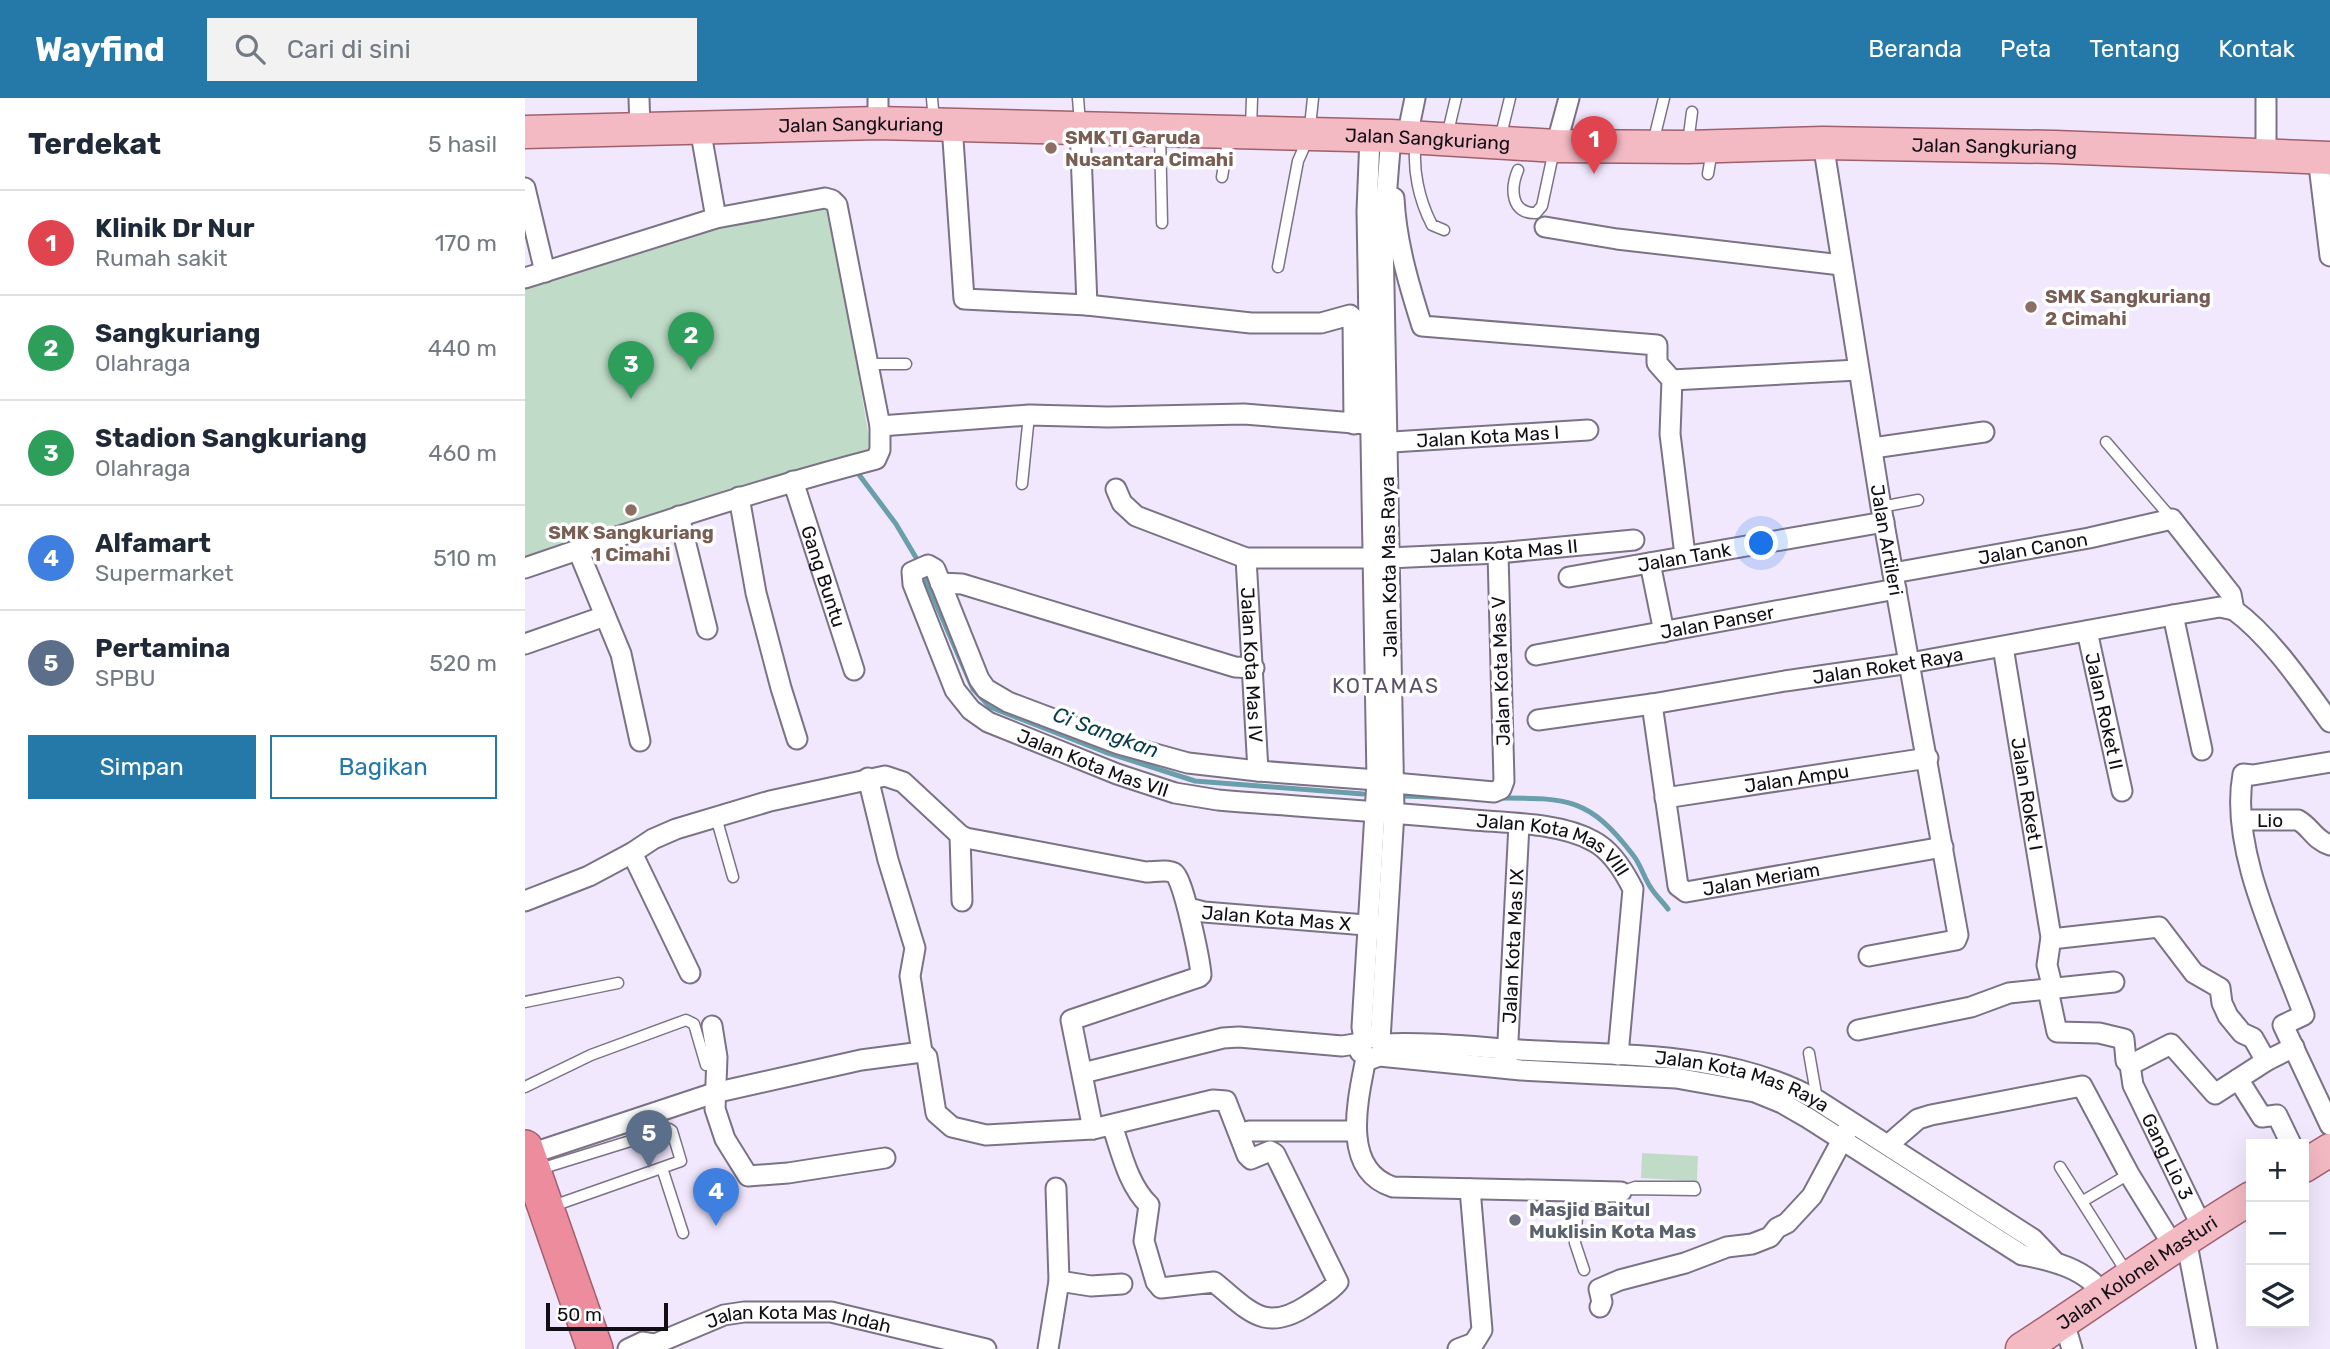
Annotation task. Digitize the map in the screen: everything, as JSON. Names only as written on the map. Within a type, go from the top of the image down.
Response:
[{"type":"highway","points":[[528,1158],[595,1349]]},
{"type":"main road","name":"Jalan Sangkuriang","points":[[525,132],[700,128],[878,110],[939,116],[1079,113],[1160,130],[1240,131],[1556,146],[1653,147],[1703,156],[1823,143],[2324,158]]},
{"type":"main road","points":[[2309,1163],[2330,1150]]},
{"type":"main road","name":"Jalan Kolonel Masturi","points":[[2022,1349],[2068,1336],[2104,1296],[2187,1238],[2246,1201]]},
{"type":"street","points":[[639,98],[640,130]]},
{"type":"street","points":[[1415,98],[1393,186],[1395,215],[1406,272],[1422,326],[1657,345],[1657,363],[1672,380],[1670,434],[1685,555]]},
{"type":"street","points":[[1556,146],[1569,98]]},
{"type":"street","points":[[2266,98],[2266,155]]},
{"type":"street","points":[[1079,113],[1087,305]]},
{"type":"street","points":[[939,116],[964,299],[1087,305],[1251,323],[1321,323],[1350,315],[1353,318],[1354,357],[1371,433]]},
{"type":"street","points":[[700,128],[716,218]]},
{"type":"street","name":"Jalan Kota Mas Raya","points":[[1405,138],[1375,236],[1371,433],[1380,558],[1386,782],[1376,926],[1362,1027],[1367,1049],[1507,1059],[1676,1078],[1755,1092],[1847,1131],[1888,1145],[2033,1239],[2053,1261]]},
{"type":"street","name":"Jalan Artileri","points":[[1823,143],[1882,514],[1928,758],[1958,937],[1956,940],[1869,956]]},
{"type":"street","points":[[2324,158],[2330,256]]},
{"type":"street","points":[[525,188],[545,272]]},
{"type":"street","points":[[525,278],[716,218],[825,198],[832,200],[837,205],[880,426],[880,450],[876,458],[739,497],[580,553],[525,568]]},
{"type":"street","points":[[1545,227],[1617,239],[1841,265]]},
{"type":"street","points":[[1672,380],[1858,370]]},
{"type":"street","name":"Jalan Kota Mas I","points":[[880,426],[1029,415],[1118,417],[1244,414],[1371,433],[1588,430]]},
{"type":"street","points":[[1873,448],[1984,432]]},
{"type":"street","name":"Gang Buntu","points":[[793,481],[854,670]]},
{"type":"street","points":[[1116,488],[1122,503],[1136,516],[1246,558]]},
{"type":"street","points":[[739,497],[756,593],[797,739]]},
{"type":"street","name":"Jalan Tank","points":[[1569,577],[1650,563],[1882,514]]},
{"type":"street","points":[[679,516],[707,629]]},
{"type":"street","points":[[2172,519],[2231,594],[2234,610],[2248,620],[2330,722]]},
{"type":"street","name":"Jalan Canon","points":[[1895,581],[2172,519]]},
{"type":"street","name":"Jalan Kota Mas II","points":[[1246,558],[1380,558],[1498,553],[1634,540]]},
{"type":"street","points":[[580,553],[621,654],[640,741]]},
{"type":"street","name":"Jalan Kota Mas V","points":[[1386,782],[1494,792],[1501,789],[1504,781],[1498,553]]},
{"type":"street","name":"Jalan Kota Mas IV","points":[[1246,558],[1258,771]]},
{"type":"street","points":[[1650,563],[1664,632]]},
{"type":"street","name":"Jalan Kota Mas VII","points":[[940,583],[932,566],[914,570],[911,576],[955,690],[971,710],[988,722],[1104,770],[1175,793],[1229,801],[1385,812]]},
{"type":"street","name":"Jalan Panser","points":[[1536,655],[1664,632],[1895,581]]},
{"type":"street","points":[[1254,668],[1235,667],[962,584],[940,583],[979,679],[986,689],[1008,702],[1119,744],[1188,763],[1386,782]]},
{"type":"street","name":"Jalan Roket Raya","points":[[1538,720],[1910,663],[2173,614],[2220,607],[2234,610]]},
{"type":"street","points":[[2173,614],[2202,750]]},
{"type":"street","points":[[525,644],[605,616]]},
{"type":"street","name":"Jalan Roket II","points":[[2087,631],[2122,791]]},
{"type":"street","name":"Jalan Roket I","points":[[2003,647],[2051,940],[2047,965],[2051,990]]},
{"type":"street","name":"Jalan Meriam","points":[[1652,704],[1678,887],[1686,892],[1943,847]]},
{"type":"street","name":"Jalan Ampu","points":[[1665,798],[1928,758]]},
{"type":"street","points":[[2330,762],[2253,775],[2243,774],[2242,820],[2254,881],[2304,1015],[2283,1025],[2330,1125]]},
{"type":"street","points":[[525,901],[589,876],[653,839],[716,816],[868,778],[885,776],[903,782],[960,835],[992,844],[1138,870],[1172,872],[1178,877],[1188,908],[1201,971],[1199,977],[1070,1020],[1102,1127],[1141,1197],[1149,1205],[1144,1241],[1156,1282],[1161,1288],[1214,1282],[1256,1315],[1276,1320],[1300,1310],[1334,1288],[1338,1282],[1275,1154],[1271,1151],[1251,1159],[1247,1155],[1226,1101],[1213,1100],[1102,1127],[986,1135],[952,1127],[936,1112],[927,1057],[922,1052],[910,976],[915,947],[888,860],[868,778]]},
{"type":"street","name":"Jalan Kota Mas VIII","points":[[1385,812],[1518,824],[1573,832],[1594,841],[1610,854],[1626,873],[1633,889],[1618,1055]]},
{"type":"street","name":"Lio","points":[[2242,820],[2298,820],[2308,827],[2315,837],[2330,845]]},
{"type":"street","name":"Jalan Kota Mas IX","points":[[1507,1059],[1518,824]]},
{"type":"street","points":[[960,835],[962,901]]},
{"type":"street","points":[[632,853],[690,973]]},
{"type":"street","name":"Jalan Kota Mas X","points":[[1188,908],[1204,912],[1376,926]]},
{"type":"street","points":[[2051,940],[2159,927],[2194,973],[2220,988],[2222,1003],[2228,1016],[2242,1033],[2253,1038],[2266,1061]]},
{"type":"street","points":[[1858,1030],[1971,1007],[2009,993],[2113,982]]},
{"type":"street","name":"Gang Lio 3","points":[[2051,990],[2057,1032],[2099,1032],[2124,1038],[2126,1061],[2187,1238]]},
{"type":"street","points":[[712,1026],[716,1057],[715,1109],[725,1139],[748,1176],[788,1173],[885,1158]]},
{"type":"street","points":[[1091,1071],[1223,1038],[1239,1037],[1367,1049],[1355,1130],[1362,1159],[1370,1174],[1380,1183],[1392,1187],[1625,1190]]},
{"type":"street","points":[[2131,1075],[2171,1044],[2215,1094],[2266,1061],[2294,1047]]},
{"type":"street","points":[[528,1158],[714,1093],[861,1060],[922,1052]]},
{"type":"street","name":"Jalan Kota Mas Raya","points":[[1507,1059],[1618,1055],[1678,1058],[1760,1075],[1790,1085],[1817,1100],[1847,1131],[2022,1255],[2053,1261],[2093,1282],[2104,1296]]},
{"type":"street","points":[[2238,1079],[2262,1117],[2277,1115],[2289,1139]]},
{"type":"street","points":[[1888,1145],[1918,1119],[1931,1115],[2082,1086],[2129,1174],[2187,1238],[2207,1349]]},
{"type":"street","points":[[1249,1131],[1355,1130]]},
{"type":"street","points":[[1599,1307],[1602,1302],[1599,1289],[1620,1280],[1685,1263],[1727,1247],[1752,1244],[1770,1237],[1812,1196],[1847,1131]]},
{"type":"street","points":[[1048,1349],[1059,1281],[1056,1188]]},
{"type":"street","points":[[1458,1349],[1474,1343],[1482,1330],[1470,1189]]},
{"type":"street","points":[[1059,1281],[1091,1286],[1122,1284]]},
{"type":"street","name":"Jalan Kota Mas Indah","points":[[628,1349],[643,1342],[653,1346],[724,1315],[744,1312],[831,1312],[986,1349]]},
{"type":"lane","points":[[1222,177],[1252,98]]},
{"type":"lane","points":[[1277,267],[1298,161],[1309,136],[1313,98]]},
{"type":"lane","points":[[1444,230],[1432,225],[1424,210],[1405,138],[1456,98]]},
{"type":"lane","points":[[1499,143],[1510,98]]},
{"type":"lane","points":[[1653,147],[1664,98]]},
{"type":"lane","points":[[1692,112],[1703,156]]},
{"type":"lane","points":[[1160,130],[1162,223]]},
{"type":"lane","points":[[1518,170],[1514,196],[1517,208],[1525,213],[1536,213],[1542,206],[1556,146]]},
{"type":"lane","points":[[867,364],[906,363]]},
{"type":"lane","points":[[1022,484],[1029,415]]},
{"type":"lane","points":[[2106,442],[2172,519]]},
{"type":"lane","points":[[1882,514],[1918,500]]},
{"type":"lane","points":[[716,816],[733,877]]},
{"type":"lane","points":[[525,1002],[618,983]]},
{"type":"lane","points":[[525,1087],[591,1055],[686,1020],[694,1024],[706,1065]]},
{"type":"lane","points":[[1808,1053],[1817,1100]]},
{"type":"lane","points":[[528,1158],[625,1145],[671,1129],[681,1161],[546,1208]]},
{"type":"lane","points":[[2060,1167],[2130,1277]]},
{"type":"lane","points":[[662,1168],[683,1233]]},
{"type":"lane","points":[[2083,1201],[2129,1174]]},
{"type":"lane","points":[[1635,1186],[1694,1187],[1695,1190],[1694,1191],[1625,1190],[1635,1186]]},
{"type":"lane","points":[[1580,1191],[1575,1243],[1584,1270]]},
{"type":"green space","points":[[829,204],[871,449],[525,561],[525,290],[703,232]]},
{"type":"green space","points":[[1642,1153],[1698,1156],[1697,1181],[1641,1178]]},
{"type":"waterway","name":"Ci Sangkan","points":[[853,473],[857,472],[896,524],[918,561]]},
{"type":"waterway","name":"Ci Sangkan","points":[[923,574],[973,689],[990,707],[1105,752],[1195,781],[1363,794]]},
{"type":"waterway","name":"Ci Sangkan","points":[[1403,796],[1460,798]]},
{"type":"waterway","name":"Ci Sangkan","points":[[1498,798],[1559,801],[1589,811],[1603,822],[1633,855],[1651,888],[1668,909]]},
{"type":"place","name":"SMK TI Garuda Nusantara Cimahi","points":[[1051,148]]},
{"type":"place","name":"Klinik Dr Nur","points":[[1594,174]]},
{"type":"place","name":"SMK Sangkuriang 2 Cimahi","points":[[2031,307]]},
{"type":"place","name":"Sangkuriang","points":[[691,370]]},
{"type":"place","name":"Stadion Sangkuriang","points":[[631,399]]},
{"type":"place","name":"SMK Sangkuriang 1 Cimahi","points":[[631,510]]},
{"type":"place","name":"Pertamina","points":[[649,1168]]},
{"type":"place","name":"Masjid Baitul Muklisin Kota Mas","points":[[1515,1220]]},
{"type":"place","name":"Alfamart","points":[[716,1226]]},
{"type":"district","name":"KOTAMAS","points":[[1386,685]]}]
